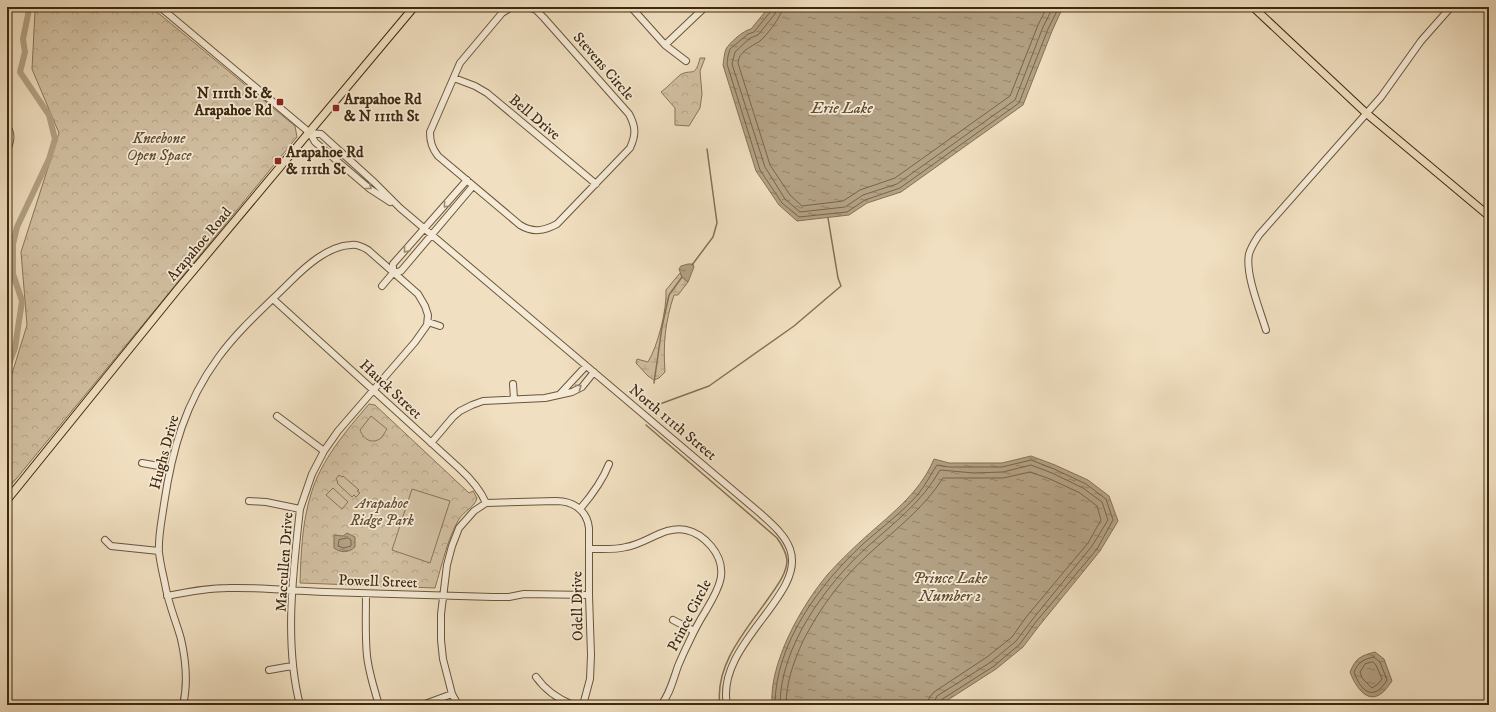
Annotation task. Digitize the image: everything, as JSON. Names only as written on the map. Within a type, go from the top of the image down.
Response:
[{"type":"main road","name":"Arapahoe Road","points":[[7,500],[177,290],[414,7]]},
{"type":"main road","points":[[1254,7],[1366,113],[1489,216]]},
{"type":"street","name":"North 111th Street","points":[[160,7],[310,133],[315,142],[370,189],[400,208]]},
{"type":"street","points":[[515,7],[502,13],[460,63],[430,132],[430,141],[433,149],[438,156],[526,229],[538,230],[549,228],[557,224],[596,184]]},
{"type":"street","name":"Stevens Circle","points":[[529,7],[536,10],[544,18],[629,114],[634,123],[634,139],[630,148],[596,184]]},
{"type":"street","points":[[631,7],[665,45],[686,61]]},
{"type":"street","points":[[665,45],[705,7]]},
{"type":"street","points":[[1266,330],[1253,289],[1249,266],[1249,255],[1253,244],[1259,235],[1381,97],[1421,41],[1451,7]]},
{"type":"street","name":"Bell Drive","points":[[454,78],[475,86],[487,93],[596,184]]},
{"type":"street","points":[[7,126],[10,130],[11,138],[7,150]]},
{"type":"street","name":"North 111th Street","points":[[310,133],[321,134],[425,230],[761,514],[785,539],[790,549],[792,558],[788,579],[782,591],[741,649],[730,669],[726,681],[727,705]]},
{"type":"street","points":[[393,273],[393,264],[425,230],[467,180]]},
{"type":"street","points":[[382,286],[393,273],[401,271],[473,186]]},
{"type":"street","name":"Hughs Drive","points":[[183,705],[186,682],[184,655],[181,639],[167,596],[159,551],[161,526],[170,468],[181,426],[204,379],[234,338],[299,273],[321,256],[343,246],[361,246],[368,250],[418,294],[426,310],[428,322]]},
{"type":"street","name":"Hauck Street","points":[[273,299],[299,324],[374,389],[430,443],[459,468],[483,495],[486,503]]},
{"type":"street","points":[[428,322],[440,326]]},
{"type":"street","name":"Maccullen Drive","points":[[300,705],[292,666],[292,591],[300,509],[312,474],[324,451],[338,431],[418,338],[428,322]]},
{"type":"street","points":[[560,394],[586,366]]},
{"type":"street","points":[[430,443],[460,411],[483,401],[545,398],[572,392],[582,386],[594,372]]},
{"type":"street","points":[[513,384],[514,399]]},
{"type":"street","points":[[277,416],[324,451]]},
{"type":"street","points":[[142,463],[170,468]]},
{"type":"street","points":[[458,705],[452,694],[443,659],[441,640],[442,595],[447,565],[459,528],[474,511],[486,503],[565,501],[580,509],[603,479],[609,464]]},
{"type":"street","points":[[249,501],[266,502],[300,509]]},
{"type":"street","name":"Odell Drive","points":[[580,509],[585,514],[588,521],[590,549],[589,595],[591,655],[590,679],[584,705]]},
{"type":"street","name":"Prince Circle","points":[[590,549],[626,548],[669,531],[680,529],[688,530],[707,541],[719,559],[722,570],[721,581],[718,589],[694,631],[679,664],[667,699],[662,705]]},
{"type":"street","points":[[105,540],[111,546],[159,551]]},
{"type":"street","name":"Powell Street","points":[[167,596],[196,590],[227,588],[258,588],[366,594],[493,597],[509,597],[524,594],[589,595]]},
{"type":"street","points":[[366,594],[365,640],[367,658],[379,705]]},
{"type":"street","points":[[673,620],[694,631]]},
{"type":"street","points":[[269,670],[292,666]]},
{"type":"street","points":[[536,677],[544,688],[573,705]]},
{"type":"street","points":[[422,705],[452,694]]},
{"type":"green space","name":"Kneebone Open Space","points":[[34,7],[151,7],[295,126],[297,137],[7,490],[7,390],[27,325],[21,252],[59,133],[32,69]]},
{"type":"green space","points":[[700,58],[705,58],[700,71],[702,94],[700,108],[689,126],[675,125],[675,108],[661,92],[680,75],[694,71]]},
{"type":"green space","points":[[680,273],[688,282],[678,295],[674,295],[665,333],[665,372],[659,378],[654,380],[648,376],[636,363],[637,359],[648,362],[652,355],[663,317],[666,290]]},
{"type":"green space","name":"Arapahoe Ridge Park","points":[[369,404],[375,405],[469,493],[473,491],[477,498],[474,504],[461,516],[451,535],[435,588],[300,583],[304,527],[308,505],[315,481],[335,446]]},
{"type":"green space","points":[[371,416],[387,429],[381,438],[374,441],[368,440],[363,436],[360,430]]},
{"type":"green space","points":[[339,475],[342,477],[343,476],[359,490],[357,491],[360,493],[356,497],[354,495],[352,497],[337,483],[338,482],[336,479]]},
{"type":"green space","points":[[333,488],[348,502],[342,509],[326,495]]},
{"type":"green space","points":[[412,489],[450,501],[430,563],[392,550]]},
{"type":"water","name":"Erie Lake","points":[[769,7],[1063,7],[1023,105],[901,192],[867,203],[849,215],[797,221],[779,205],[756,171],[723,65],[728,46],[741,34],[751,29]]},
{"type":"water","points":[[693,264],[694,267],[688,282],[682,277],[679,269],[681,266]]},
{"type":"water","name":"Prince Lake Number 2","points":[[1031,456],[1088,480],[1109,496],[1118,521],[1100,551],[1023,647],[996,669],[940,705],[772,705],[772,689],[781,654],[807,602],[828,574],[856,546],[892,514],[920,484],[934,459],[949,463],[1002,463]]},
{"type":"water","points":[[347,533],[355,537],[355,547],[344,552],[334,548],[334,535],[343,536]]},
{"type":"water","points":[[1375,652],[1384,659],[1392,681],[1383,692],[1374,697],[1361,691],[1350,672],[1359,658]]},
{"type":"waterway","points":[[7,369],[15,348],[22,301],[13,274],[13,244],[17,227],[49,159],[55,139],[49,115],[20,72],[25,52],[23,39],[29,10],[28,7]]},
{"type":"waterway","points":[[692,265],[713,237],[717,223],[707,149]]},
{"type":"waterway","points":[[649,405],[649,408],[709,386],[794,326],[841,286],[838,278],[828,218]]},
{"type":"waterway","points":[[654,383],[662,327],[669,295],[682,277]]},
{"type":"waterway","points":[[646,425],[777,538],[784,549],[787,560],[787,565],[781,579],[734,647],[727,661],[722,675],[720,705]]},
{"type":"place","name":"N 111th St & Arapahoe Rd","points":[[280,102]]},
{"type":"place","name":"Arapahoe Rd & N 111th St","points":[[336,108]]},
{"type":"place","name":"Arapahoe Rd & 111th St","points":[[278,161]]}]
